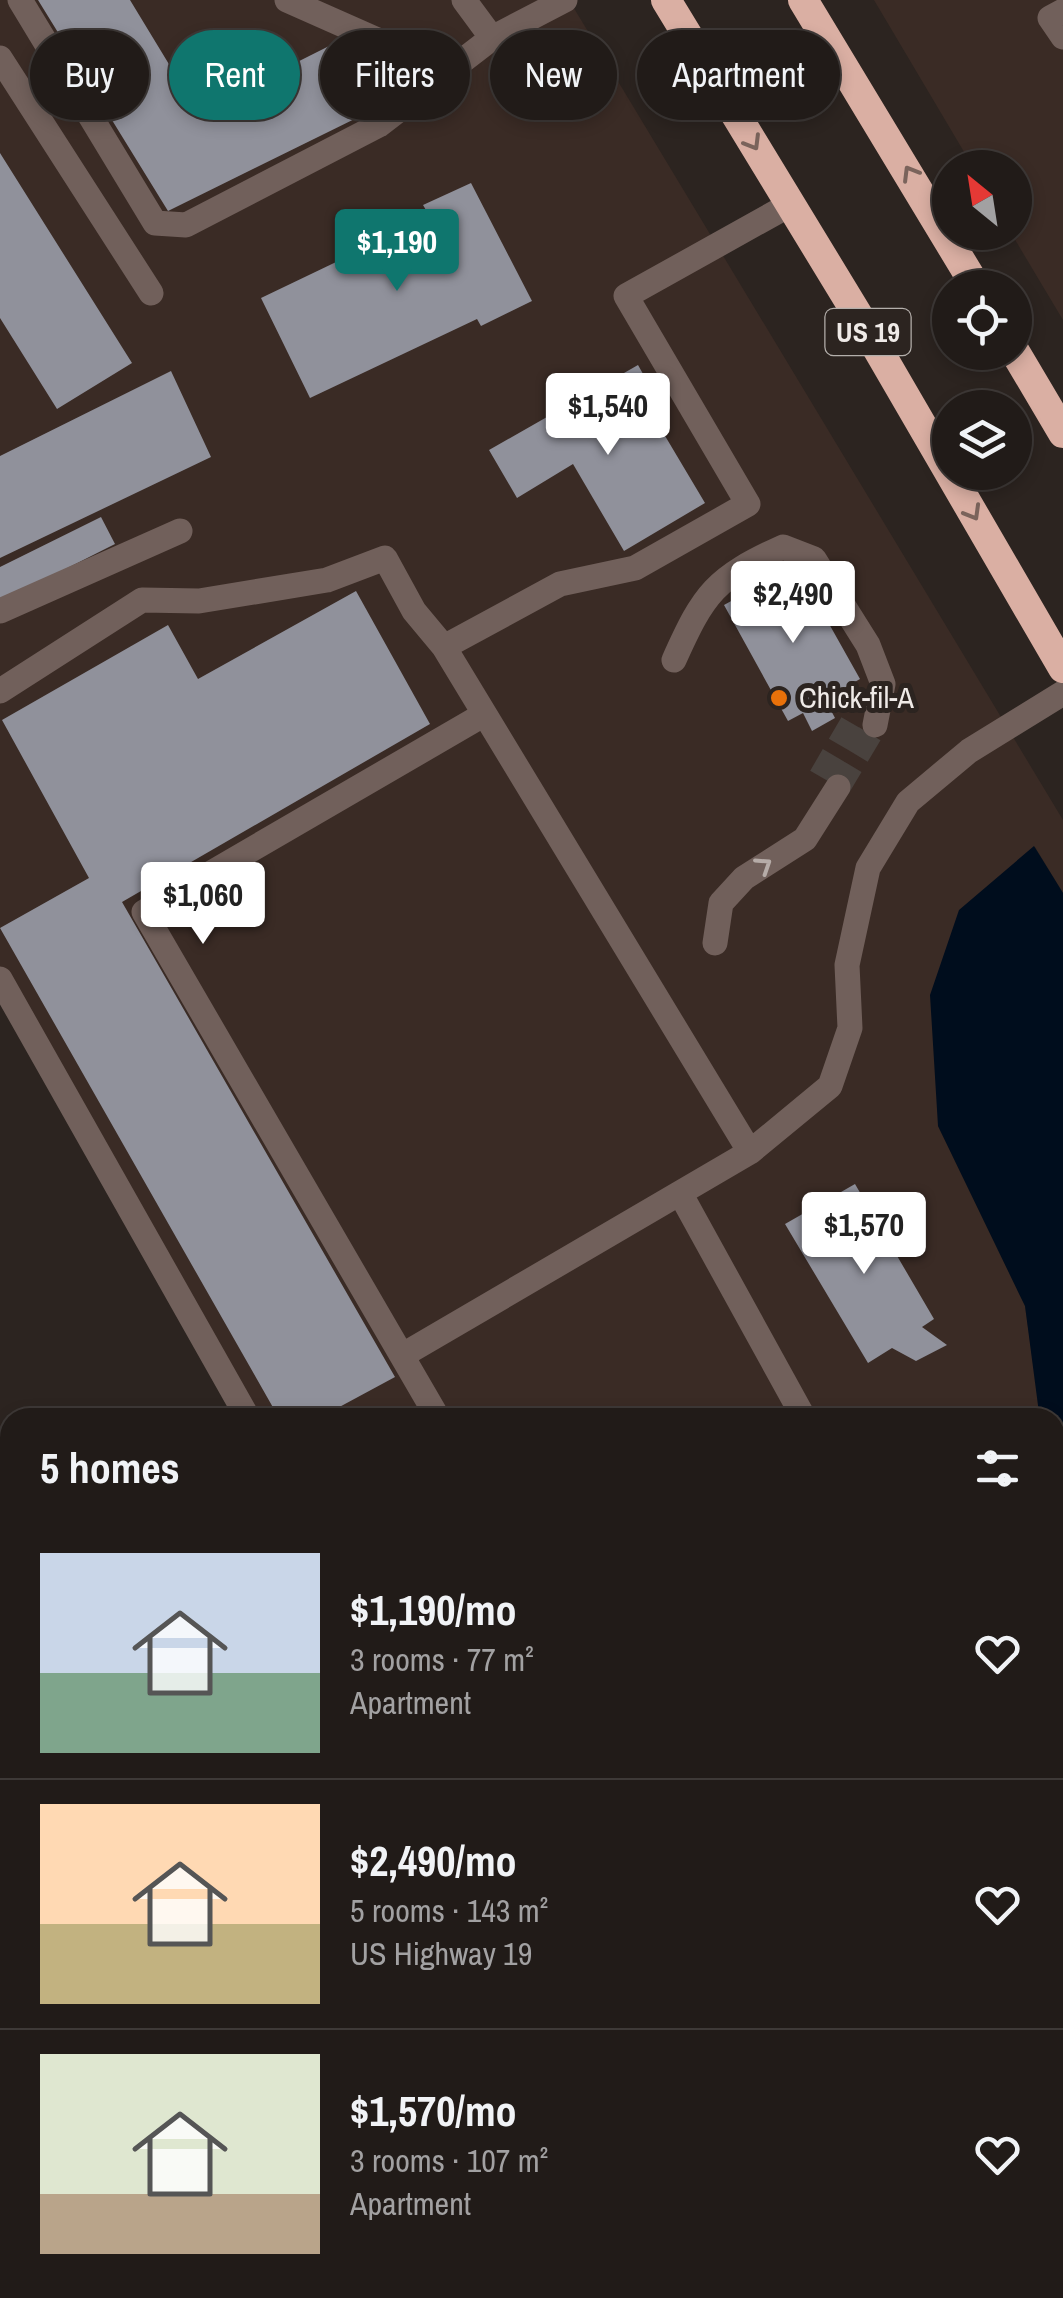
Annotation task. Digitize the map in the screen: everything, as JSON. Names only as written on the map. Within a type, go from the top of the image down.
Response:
[{"type":"highway","name":"US 19","points":[[666,0],[791,204],[1063,668]]},
{"type":"highway","points":[[803,0],[966,270]]},
{"type":"highway","points":[[1026,370],[1063,433]]},
{"type":"lane","points":[[20,0],[154,223],[186,226],[385,120]]},
{"type":"lane","points":[[287,0],[355,30]]},
{"type":"lane","points":[[464,0],[490,35]]},
{"type":"lane","points":[[507,30],[565,0]]},
{"type":"lane","points":[[1063,10],[1050,18],[1063,37]]},
{"type":"lane","points":[[0,58],[151,293]]},
{"type":"lane","points":[[444,647],[560,584],[635,568],[748,504],[626,296],[791,204]]},
{"type":"lane","points":[[0,611],[180,531]]},
{"type":"lane","points":[[674,660],[700,601],[745,564],[782,547],[814,559],[868,645],[883,684],[865,721]]},
{"type":"lane","points":[[0,691],[142,600],[199,601],[327,580],[384,558],[414,611],[444,647],[750,1152]]},
{"type":"lane","points":[[402,1355],[750,1152],[830,1086],[850,1028],[848,965],[868,868],[908,802],[969,751],[1063,693]]},
{"type":"lane","points":[[432,1408],[144,912],[483,715]]},
{"type":"lane","points":[[715,943],[721,903],[744,878],[805,839],[829,782]]},
{"type":"lane","points":[[0,980],[242,1408]]},
{"type":"lane","points":[[680,1194],[798,1408]]},
{"type":"shaded area","points":[[0,0],[569,0],[587,30],[490,30],[490,120],[617,120],[617,80],[637,113],[637,120],[641,120],[1063,820],[1063,893],[1035,847],[938,1126],[1025,1306],[1040,1408],[232,1408],[0,993]]},
{"type":"shaded area","points":[[874,0],[1063,0],[1063,320],[1021,250],[1032,250],[1032,150],[963,150]]},
{"type":"water","points":[[1034,846],[1063,893],[1063,1408],[1038,1408],[1025,1306],[938,1126],[930,995],[959,910]]},
{"type":"building","points":[[38,0],[130,0],[148,30],[56,30]]},
{"type":"building","points":[[149,31],[169,64],[169,120],[300,120],[300,61],[320,51],[320,120],[353,120],[168,211],[112,120],[149,120]]},
{"type":"building","points":[[0,153],[132,363],[57,409],[0,318]]},
{"type":"building","points":[[471,183],[532,301],[481,326],[477,319],[310,398],[261,298],[430,217],[423,205]]},
{"type":"building","points":[[638,365],[660,404],[649,409],[705,503],[624,551],[573,464],[517,498],[489,450]]},
{"type":"building","points":[[171,371],[211,457],[0,558],[0,456]]},
{"type":"building","points":[[101,517],[115,544],[0,602],[0,567]]},
{"type":"building","points":[[796,565],[860,679],[825,699],[835,718],[812,731],[803,713],[788,721],[724,605]]},
{"type":"building","points":[[356,591],[430,724],[122,902],[395,1377],[338,1408],[273,1408],[0,928],[89,878],[2,720],[168,625],[198,679]]},
{"type":"building","points":[[855,1184],[934,1319],[922,1327],[947,1345],[916,1361],[892,1348],[868,1363],[785,1224]]},
{"type":"tunnel","points":[[821,777],[856,717]]},
{"type":"tunnel","points":[[838,787],[875,725]]},
{"type":"place","name":"Chick-fil-A","points":[[779,698]]}]
